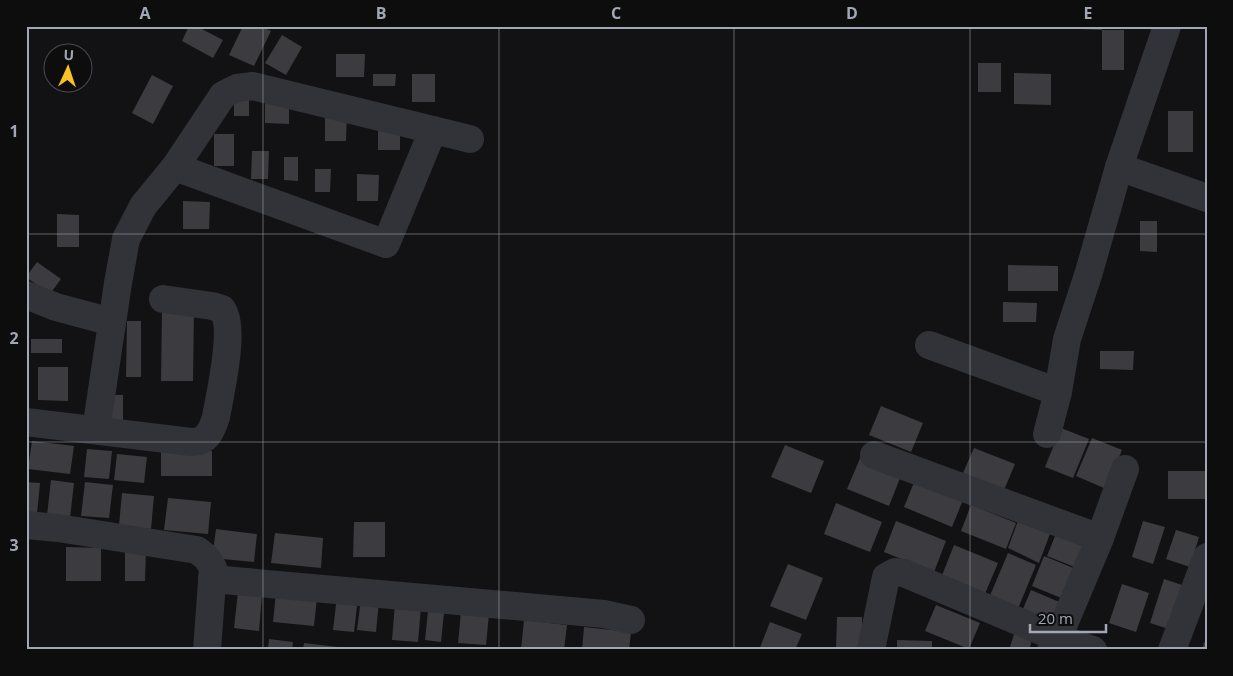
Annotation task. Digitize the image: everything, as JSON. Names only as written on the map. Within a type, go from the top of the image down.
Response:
[{"type":"street","points":[[1047,434],[1058,392],[1067,339],[1119,167],[1167,26]]},
{"type":"street","points":[[96,430],[126,239],[143,206],[175,167],[223,95],[237,88],[253,86],[470,139]]},
{"type":"street","points":[[175,167],[386,244],[433,130]]},
{"type":"street","points":[[1119,167],[1207,198]]},
{"type":"street","points":[[26,295],[56,307],[112,322]]},
{"type":"street","points":[[26,422],[195,443],[204,439],[213,428],[216,417],[228,347],[227,322],[224,311],[212,306],[163,299]]},
{"type":"street","points":[[929,345],[1058,392]]},
{"type":"street","points":[[874,455],[1100,538]]},
{"type":"street","points":[[1054,644],[1100,538],[1125,469]]},
{"type":"street","points":[[26,525],[58,528],[197,550],[207,558],[213,568],[207,650]]},
{"type":"street","points":[[1172,650],[1207,557]]},
{"type":"street","points":[[871,650],[886,577],[896,572],[904,573],[1054,644],[1093,650]]},
{"type":"street","points":[[212,579],[604,614],[631,620]]},
{"type":"building","points":[[189,26],[196,26],[223,40],[213,58],[182,41]]},
{"type":"building","points":[[243,26],[260,26],[271,31],[254,66],[229,55]]},
{"type":"building","points":[[1080,26],[1103,26],[1102,30],[1080,29]]},
{"type":"building","points":[[1102,30],[1124,30],[1124,70],[1102,70]]},
{"type":"building","points":[[282,35],[302,47],[286,75],[265,63]]},
{"type":"building","points":[[336,54],[365,54],[364,77],[336,77]]},
{"type":"building","points":[[978,63],[1001,63],[1001,92],[978,92]]},
{"type":"building","points":[[1014,73],[1051,74],[1051,105],[1014,104]]},
{"type":"building","points":[[373,74],[396,74],[395,86],[373,86]]},
{"type":"building","points":[[412,74],[435,74],[435,102],[412,102]]},
{"type":"building","points":[[152,75],[173,86],[153,124],[132,113]]},
{"type":"building","points":[[234,97],[249,97],[249,116],[234,116]]},
{"type":"building","points":[[265,103],[289,103],[289,124],[265,123]]},
{"type":"building","points":[[325,110],[347,110],[346,141],[325,141]]},
{"type":"building","points":[[1168,111],[1193,111],[1193,152],[1168,152]]},
{"type":"building","points":[[378,130],[400,130],[400,150],[378,150]]},
{"type":"building","points":[[214,134],[234,134],[234,166],[214,166]]},
{"type":"building","points":[[252,151],[269,151],[268,179],[251,179]]},
{"type":"building","points":[[284,157],[298,157],[298,181],[284,180]]},
{"type":"building","points":[[315,169],[331,169],[330,192],[315,192]]},
{"type":"building","points":[[357,174],[379,175],[378,201],[357,201]]},
{"type":"building","points":[[183,201],[210,202],[209,229],[183,229]]},
{"type":"building","points":[[57,214],[79,215],[79,247],[57,247]]},
{"type":"building","points":[[1140,221],[1157,221],[1157,252],[1140,251]]},
{"type":"building","points":[[37,262],[61,279],[50,294],[26,277]]},
{"type":"building","points":[[1008,265],[1058,266],[1058,291],[1008,291]]},
{"type":"building","points":[[1003,302],[1037,303],[1036,322],[1003,322]]},
{"type":"building","points":[[162,309],[194,309],[193,381],[161,381]]},
{"type":"building","points":[[127,321],[141,321],[141,377],[126,377]]},
{"type":"building","points":[[31,339],[62,339],[62,353],[31,353]]},
{"type":"building","points":[[1100,351],[1134,351],[1133,370],[1100,369]]},
{"type":"building","points":[[38,367],[68,367],[68,401],[38,400]]},
{"type":"building","points":[[109,395],[123,395],[123,421],[109,422]]},
{"type":"building","points":[[881,406],[923,423],[911,452],[869,435]]},
{"type":"building","points":[[1061,428],[1089,439],[1073,478],[1045,467]]},
{"type":"building","points":[[1092,438],[1122,450],[1106,489],[1076,476]]},
{"type":"building","points":[[32,441],[74,446],[70,474],[28,469]]},
{"type":"building","points":[[785,445],[824,461],[811,493],[771,477]]},
{"type":"building","points":[[974,448],[1015,464],[1004,490],[963,473]]},
{"type":"building","points":[[87,449],[112,451],[109,479],[84,477]]},
{"type":"building","points":[[161,451],[212,451],[212,476],[161,476]]},
{"type":"building","points":[[117,454],[147,457],[144,483],[114,480]]},
{"type":"building","points":[[861,456],[902,473],[889,506],[847,489]]},
{"type":"building","points":[[1168,471],[1207,471],[1207,499],[1168,499]]},
{"type":"building","points":[[51,480],[74,483],[70,518],[47,515]]},
{"type":"building","points":[[915,480],[963,500],[952,527],[904,507]]},
{"type":"building","points":[[26,482],[40,483],[37,514],[26,512]]},
{"type":"building","points":[[85,482],[113,485],[109,518],[81,516]]},
{"type":"building","points":[[122,493],[154,496],[151,529],[119,525]]},
{"type":"building","points":[[168,498],[211,502],[208,534],[164,530]]},
{"type":"building","points":[[836,503],[882,522],[870,552],[824,534]]},
{"type":"building","points":[[971,505],[1016,523],[1006,549],[961,531]]},
{"type":"building","points":[[1021,513],[1053,526],[1039,563],[1008,548]]},
{"type":"building","points":[[896,521],[946,541],[934,572],[884,552]]},
{"type":"building","points":[[1143,521],[1165,527],[1153,564],[1132,557]]},
{"type":"building","points":[[354,522],[385,522],[385,557],[353,557]]},
{"type":"building","points":[[1059,526],[1093,540],[1082,570],[1047,556]]},
{"type":"building","points":[[216,529],[257,534],[254,562],[212,558]]},
{"type":"building","points":[[1176,530],[1199,537],[1190,567],[1166,559]]},
{"type":"building","points":[[275,533],[323,538],[321,568],[271,563]]},
{"type":"building","points":[[954,545],[998,563],[984,596],[941,578]]},
{"type":"building","points":[[66,547],[101,548],[101,581],[66,581]]},
{"type":"building","points":[[125,548],[146,548],[145,581],[125,581]]},
{"type":"building","points":[[1008,553],[1036,565],[1015,616],[986,605]]},
{"type":"building","points":[[1044,556],[1083,572],[1071,602],[1032,586]]},
{"type":"building","points":[[788,564],[823,578],[806,620],[770,606]]},
{"type":"building","points":[[1164,579],[1191,588],[1178,632],[1150,623]]},
{"type":"building","points":[[1122,584],[1149,593],[1136,632],[1109,623]]},
{"type":"building","points":[[1031,590],[1064,604],[1054,630],[1020,616]]},
{"type":"building","points":[[238,592],[262,595],[259,631],[234,628]]},
{"type":"building","points":[[276,593],[317,597],[314,626],[273,622]]},
{"type":"building","points":[[337,596],[358,598],[354,632],[333,630]]},
{"type":"building","points":[[361,599],[379,601],[376,632],[357,630]]},
{"type":"building","points":[[395,604],[421,607],[418,642],[392,640]]},
{"type":"building","points":[[936,605],[980,623],[969,649],[925,631]]},
{"type":"building","points":[[428,611],[444,613],[441,642],[425,640]]},
{"type":"building","points":[[461,611],[489,614],[486,645],[458,643]]},
{"type":"building","points":[[837,617],[862,617],[862,650],[836,650]]},
{"type":"building","points":[[524,620],[567,625],[564,650],[521,649]]},
{"type":"building","points":[[770,622],[802,634],[795,650],[759,650]]},
{"type":"building","points":[[584,627],[631,632],[629,650],[582,650]]},
{"type":"building","points":[[1015,631],[1033,637],[1029,650],[1009,650]]},
{"type":"building","points":[[269,639],[293,642],[292,650],[268,650]]},
{"type":"building","points":[[897,640],[932,641],[932,650],[897,650]]},
{"type":"building","points":[[1204,642],[1207,643],[1207,650],[1202,650]]},
{"type":"building","points":[[304,643],[338,647],[338,650],[303,650]]}]
